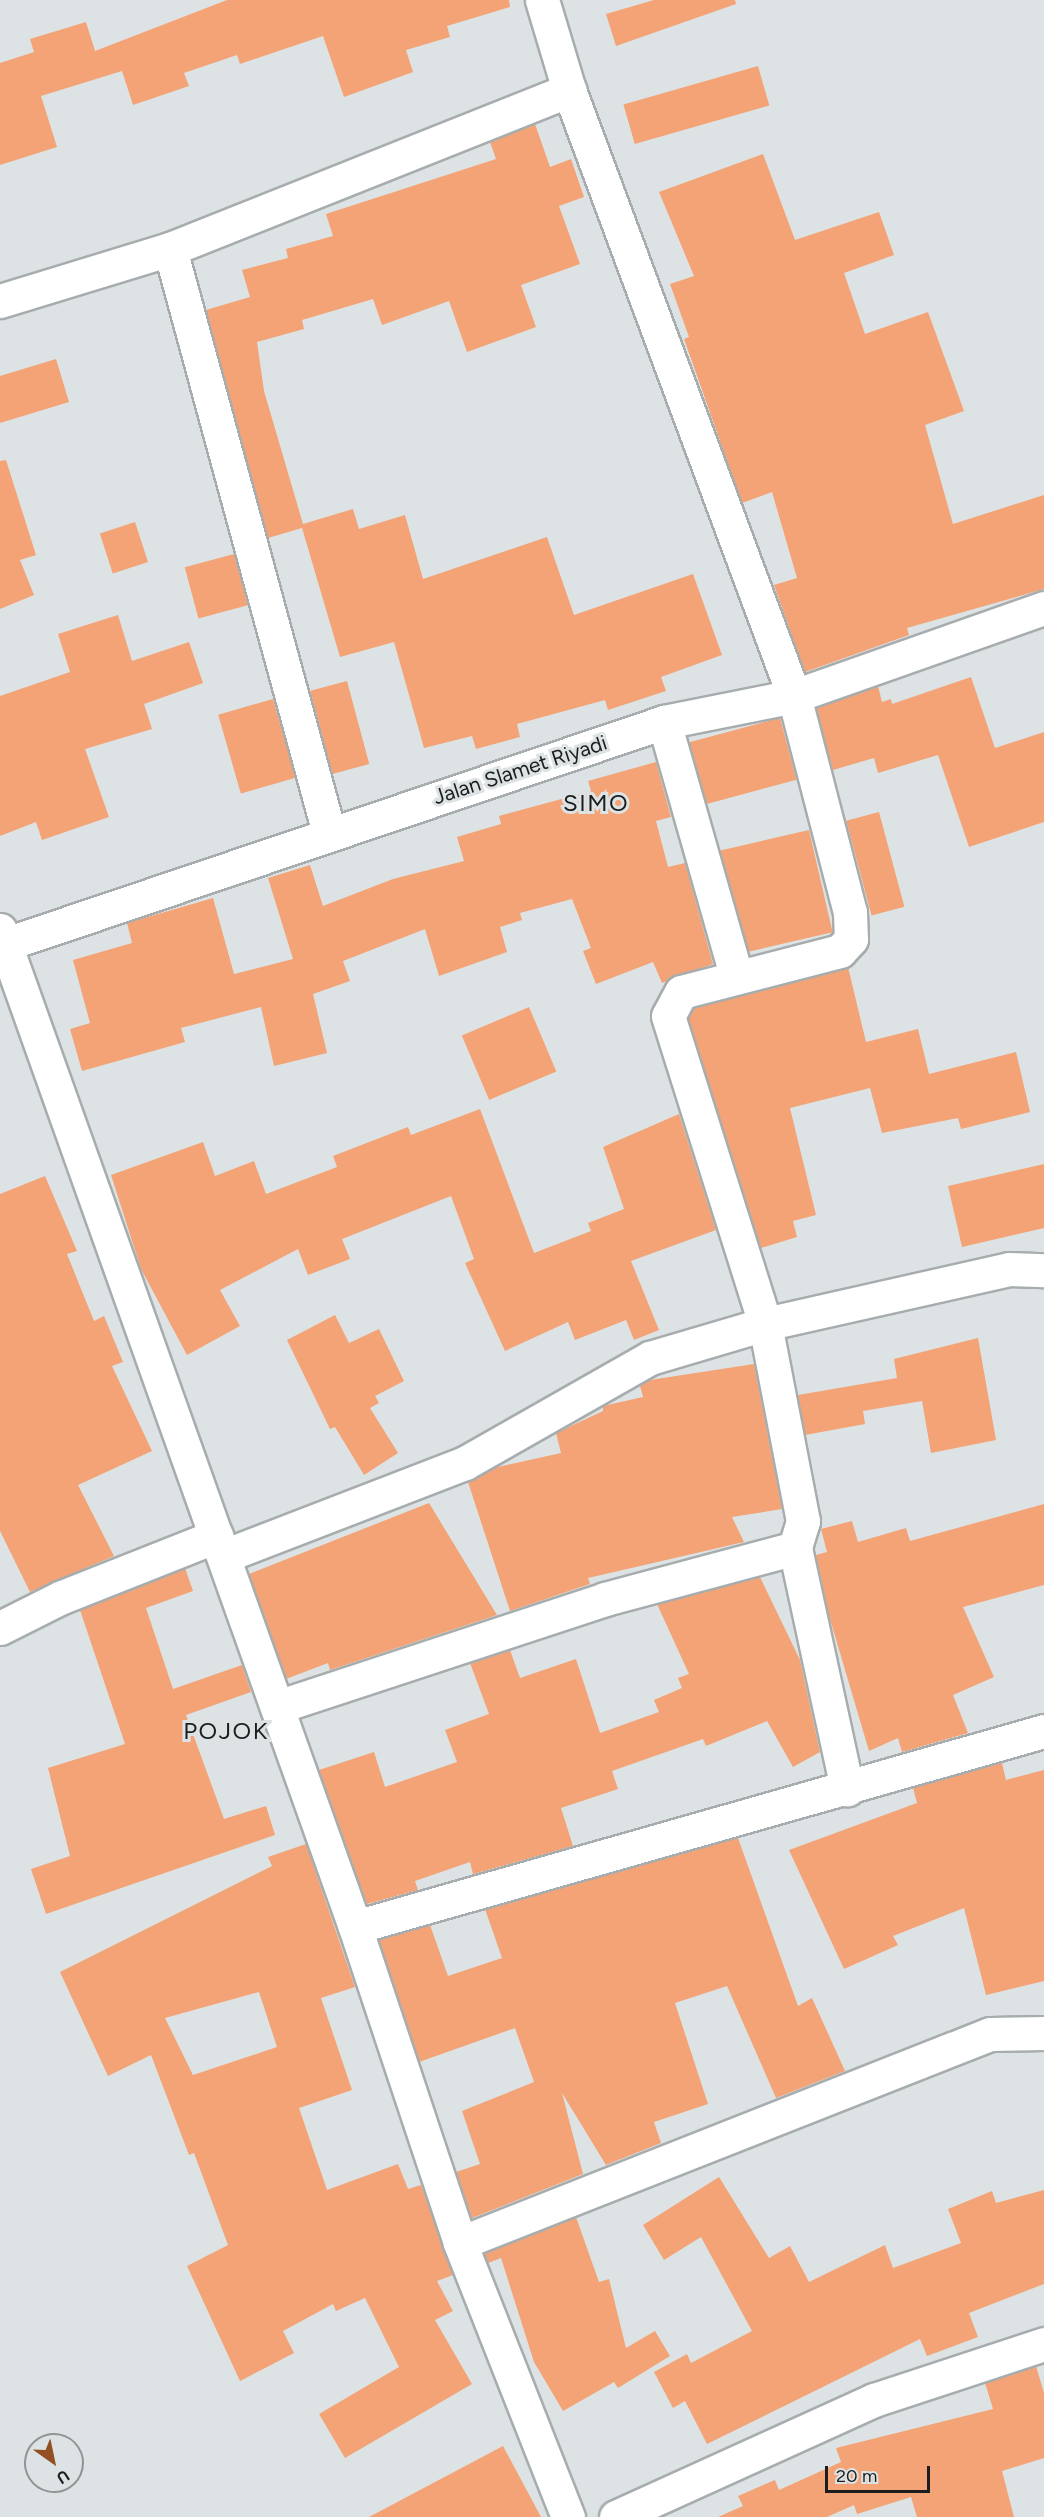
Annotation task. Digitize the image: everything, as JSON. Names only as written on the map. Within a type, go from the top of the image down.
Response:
[{"type":"street","points":[[542,0],[569,90],[794,696],[850,912],[851,939],[840,951],[823,957],[736,975],[681,992],[668,1016],[765,1324],[803,1521],[795,1548],[847,1789]]},
{"type":"street","points":[[0,301],[170,249],[569,90]]},
{"type":"street","points":[[170,249],[329,833]]},
{"type":"street","name":"Jalan Slamet Riyadi","points":[[2,940],[664,722],[794,696],[1044,608]]},
{"type":"street","points":[[664,722],[736,975]]},
{"type":"street","points":[[2,940],[355,1927],[460,2243],[568,2517]]},
{"type":"street","points":[[0,1628],[62,1596],[220,1546],[465,1463],[650,1358],[765,1324],[1009,1269],[1044,1270]]},
{"type":"street","points":[[277,1707],[605,1599],[795,1548]]},
{"type":"street","points":[[355,1927],[746,1812],[847,1789],[1044,1731]]},
{"type":"street","points":[[460,2243],[990,2034],[1044,2033]]},
{"type":"street","points":[[616,2517],[874,2400],[1044,2344]]},
{"type":"building","points":[[227,0],[509,0],[510,7],[447,26],[450,37],[406,50],[413,72],[344,97],[323,36],[240,64],[237,55],[184,73],[189,86],[133,105],[122,71],[41,96],[57,147],[0,165],[0,63],[34,52],[30,39],[86,22],[95,51]]},
{"type":"building","points":[[654,0],[735,0],[736,4],[616,46],[606,14]]},
{"type":"building","points":[[758,66],[769,105],[635,144],[623,105]]},
{"type":"building","points":[[535,124],[550,167],[571,159],[584,197],[559,206],[580,264],[521,285],[536,327],[467,352],[449,301],[382,325],[373,299],[302,320],[304,329],[257,342],[264,391],[303,524],[353,509],[359,529],[405,515],[423,579],[547,537],[574,615],[693,574],[722,655],[661,677],[666,691],[608,710],[605,700],[517,724],[520,737],[476,749],[472,736],[424,748],[394,642],[340,657],[302,528],[268,538],[206,310],[250,297],[242,270],[288,258],[286,249],[333,236],[326,214],[496,159],[490,142]]},
{"type":"building","points":[[763,154],[795,240],[879,212],[894,255],[844,273],[865,334],[928,312],[964,411],[925,425],[953,524],[1044,495],[1044,589],[907,628],[909,635],[805,672],[774,585],[797,578],[772,492],[742,503],[684,339],[689,337],[670,284],[694,276],[659,192]]},
{"type":"building","points":[[56,359],[69,402],[0,423],[0,376]]},
{"type":"building","points":[[6,460],[36,555],[20,560],[34,595],[0,609],[0,461]]},
{"type":"building","points":[[135,522],[148,562],[113,573],[100,533]]},
{"type":"building","points":[[234,554],[248,605],[198,618],[185,567]]},
{"type":"building","points":[[118,615],[132,661],[189,642],[203,683],[144,704],[152,729],[85,749],[109,817],[42,840],[36,822],[0,836],[0,696],[70,672],[58,634]]},
{"type":"building","points":[[971,677],[995,748],[1044,732],[1044,822],[969,847],[938,755],[878,773],[874,758],[833,770],[816,708],[878,686],[882,702],[891,699],[892,704]]},
{"type":"building","points":[[347,681],[369,764],[333,774],[310,691]]},
{"type":"building","points":[[273,699],[296,778],[241,794],[218,715]]},
{"type":"building","points":[[780,718],[797,780],[706,804],[689,742]]},
{"type":"building","points":[[656,762],[671,817],[656,821],[668,867],[685,863],[713,964],[662,983],[653,962],[596,984],[583,951],[591,948],[572,899],[520,913],[522,920],[500,927],[507,952],[439,976],[425,929],[343,961],[350,981],[313,994],[327,1053],[274,1066],[261,1007],[181,1028],[185,1042],[82,1071],[70,1029],[90,1023],[73,960],[132,943],[127,923],[213,898],[234,974],[293,959],[268,878],[310,865],[323,906],[393,879],[464,861],[457,837],[501,824],[499,816],[591,791],[588,781]]},
{"type":"building","points":[[879,812],[904,907],[872,915],[846,821]]},
{"type":"building","points":[[809,830],[833,932],[744,953],[720,850]]},
{"type":"building","points":[[848,967],[866,1042],[918,1029],[929,1074],[1016,1052],[1030,1112],[961,1129],[958,1118],[882,1133],[870,1088],[790,1108],[816,1215],[793,1221],[797,1237],[761,1248],[688,1018],[694,1008]]},
{"type":"building","points":[[529,1007],[556,1071],[489,1100],[462,1036]]},
{"type":"building","points":[[480,1109],[534,1253],[591,1231],[588,1223],[624,1209],[603,1147],[679,1114],[716,1230],[631,1261],[659,1330],[634,1340],[626,1320],[575,1340],[568,1322],[505,1351],[465,1263],[474,1259],[451,1196],[342,1239],[350,1259],[308,1275],[298,1249],[220,1290],[240,1326],[187,1355],[141,1269],[111,1175],[203,1142],[215,1176],[254,1161],[266,1194],[337,1167],[333,1156],[408,1127],[411,1135]]},
{"type":"building","points":[[1044,1164],[1044,1228],[962,1247],[948,1186]]},
{"type":"building","points":[[45,1176],[77,1251],[67,1254],[94,1321],[104,1316],[123,1362],[112,1366],[152,1451],[78,1485],[114,1556],[30,1592],[0,1531],[0,1194]]},
{"type":"building","points":[[335,1315],[349,1343],[379,1329],[404,1381],[375,1396],[379,1403],[370,1408],[398,1453],[364,1475],[335,1427],[330,1429],[287,1340]]},
{"type":"building","points":[[978,1338],[996,1440],[931,1453],[922,1401],[863,1411],[865,1424],[805,1435],[798,1395],[897,1378],[894,1359]]},
{"type":"building","points":[[754,1364],[782,1509],[732,1517],[744,1542],[588,1578],[590,1584],[510,1611],[468,1482],[498,1467],[561,1453],[556,1433],[603,1411],[603,1406],[643,1397],[640,1386],[650,1380]]},
{"type":"building","points":[[429,1503],[497,1615],[330,1670],[328,1663],[286,1679],[249,1574]]},
{"type":"building","points":[[1044,1504],[1044,1585],[963,1607],[994,1677],[953,1695],[968,1733],[902,1752],[898,1738],[869,1751],[827,1609],[816,1555],[827,1552],[821,1529],[852,1521],[858,1542],[906,1528],[910,1541]]},
{"type":"building","points":[[185,1568],[193,1591],[146,1608],[173,1689],[242,1665],[251,1692],[186,1715],[224,1819],[266,1806],[275,1835],[46,1914],[31,1869],[70,1856],[48,1768],[125,1744],[80,1610]]},
{"type":"building","points":[[760,1577],[800,1660],[820,1752],[793,1767],[767,1721],[706,1746],[703,1739],[612,1771],[618,1789],[561,1808],[573,1846],[473,1874],[470,1862],[415,1881],[418,1890],[367,1904],[319,1770],[374,1752],[385,1787],[457,1762],[445,1730],[489,1714],[470,1663],[510,1650],[520,1678],[576,1659],[600,1733],[659,1712],[654,1700],[682,1688],[678,1678],[689,1674],[657,1604]]},
{"type":"building","points":[[1002,1763],[1006,1780],[1044,1770],[1044,1981],[986,1995],[964,1908],[893,1936],[898,1945],[844,1969],[789,1850],[917,1803],[913,1788]]},
{"type":"building","points":[[738,1838],[798,2006],[812,1998],[845,2071],[776,2098],[727,1986],[675,2003],[708,2104],[654,2122],[661,2143],[606,2165],[562,2093],[583,2174],[472,2218],[456,2172],[480,2164],[462,2111],[534,2082],[515,2028],[419,2062],[379,1940],[430,1925],[448,1976],[502,1958],[485,1909]]},
{"type":"building","points":[[306,1844],[355,1987],[321,1998],[352,2090],[299,2108],[327,2190],[398,2164],[408,2189],[421,2185],[453,2275],[437,2281],[453,2311],[435,2320],[472,2384],[345,2458],[319,2414],[399,2367],[365,2298],[336,2311],[333,2304],[283,2331],[294,2353],[240,2381],[187,2266],[228,2245],[194,2153],[189,2155],[151,2055],[108,2076],[60,1972],[272,1866],[268,1857]],"holes":[[[259,1992],[277,2047],[193,2075],[165,2018]]]},
{"type":"building","points":[[719,2177],[769,2258],[790,2246],[809,2282],[885,2245],[893,2268],[961,2243],[948,2209],[992,2191],[996,2203],[1044,2190],[1044,2284],[969,2313],[978,2337],[927,2356],[920,2339],[707,2444],[685,2401],[673,2408],[654,2372],[687,2354],[691,2363],[752,2331],[701,2237],[664,2260],[643,2225]]},
{"type":"building","points":[[576,2217],[599,2282],[609,2279],[626,2348],[655,2331],[670,2356],[618,2388],[614,2382],[563,2411],[534,2362],[501,2258],[488,2263],[484,2254]]},
{"type":"building","points":[[1036,2366],[1044,2393],[1044,2458],[1002,2471],[1014,2517],[917,2517],[911,2497],[857,2514],[854,2505],[827,2517],[718,2517],[743,2506],[738,2496],[775,2480],[779,2490],[841,2462],[836,2448],[993,2409],[985,2383]]},
{"type":"building","points":[[503,2446],[541,2517],[369,2517]]},
{"type":"district","name":"SIMO","points":[[596,803]]},
{"type":"district","name":"POJOK","points":[[226,1731]]}]
